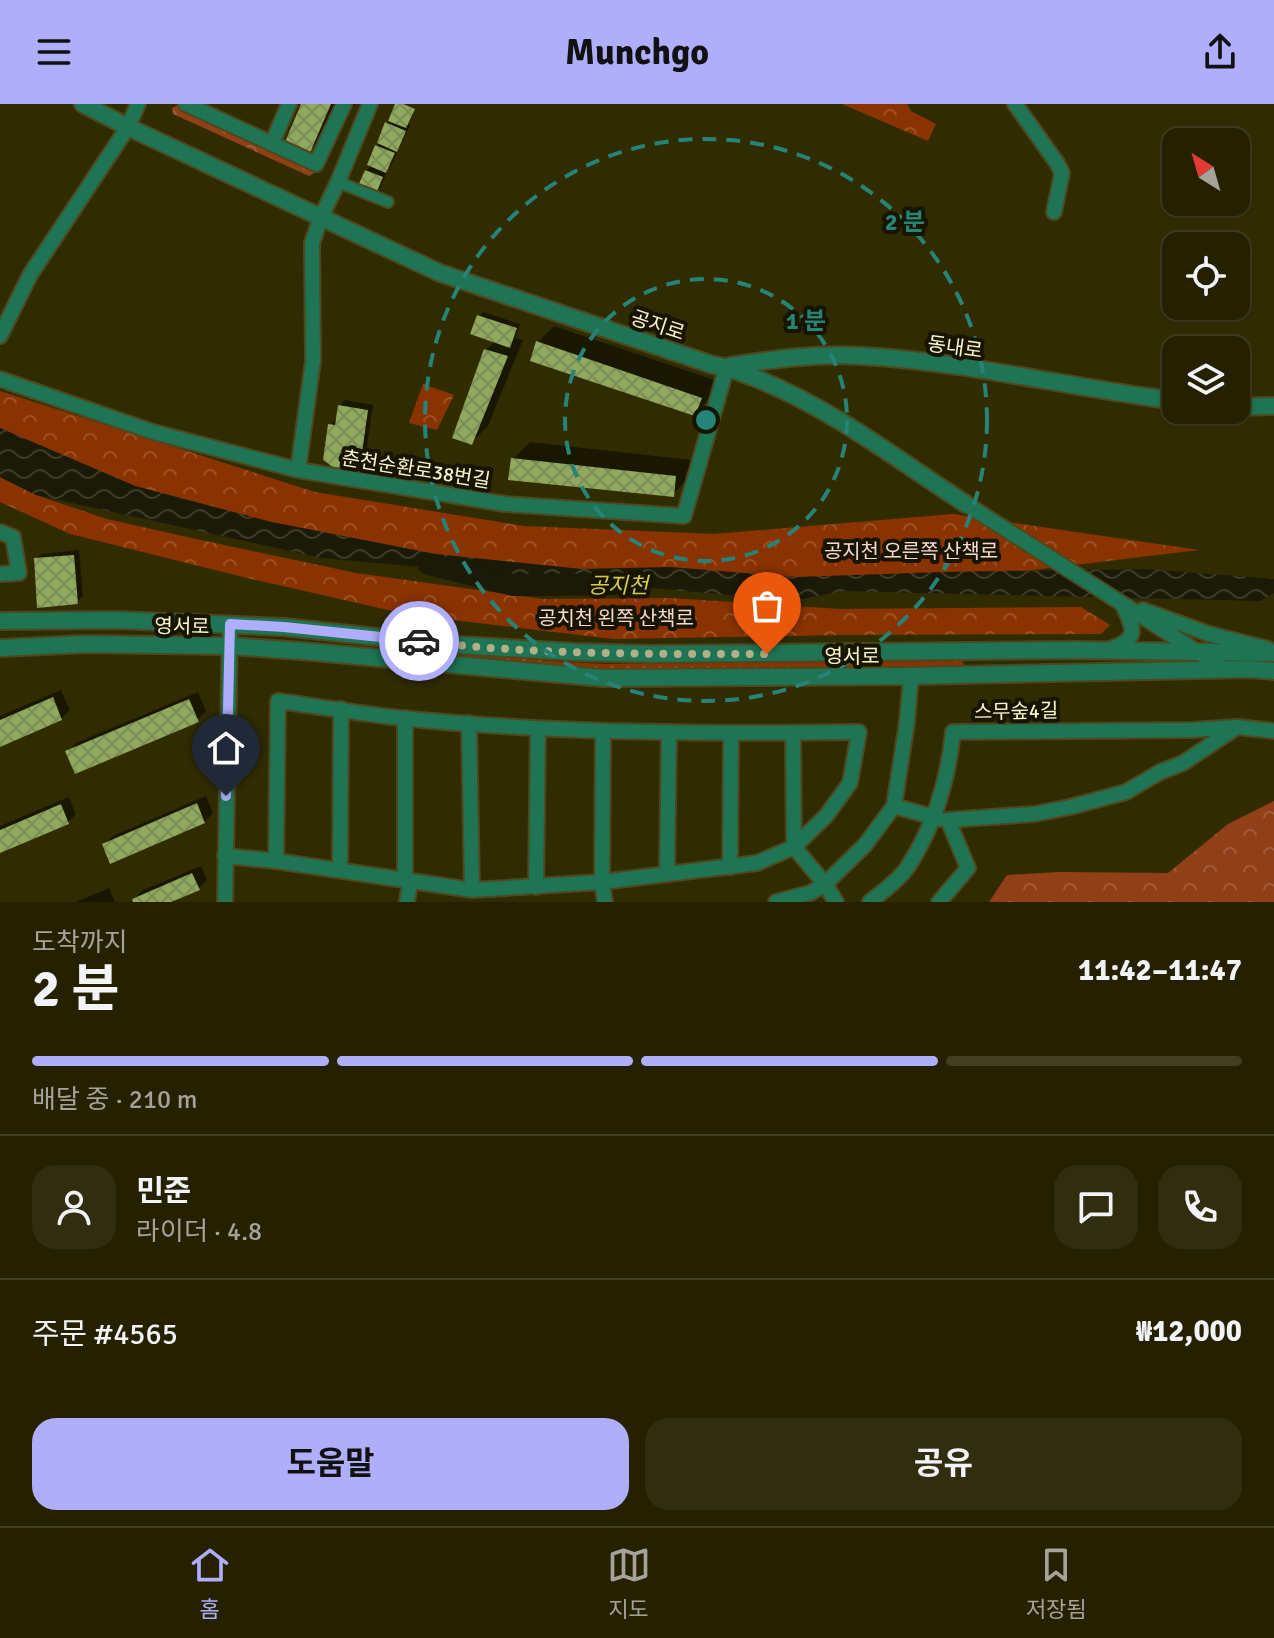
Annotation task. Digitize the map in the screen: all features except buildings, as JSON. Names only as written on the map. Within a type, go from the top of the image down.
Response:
[{"type":"street","name":"공지로","points":[[83,104],[440,273],[713,365],[727,366],[798,397],[966,504]]},
{"type":"street","points":[[0,336],[30,275],[128,127],[138,104]]},
{"type":"street","points":[[186,104],[316,164],[344,104]]},
{"type":"street","points":[[276,134],[289,104]]},
{"type":"street","points":[[298,470],[313,361],[312,243],[370,104]]},
{"type":"street","points":[[1015,104],[1062,173],[1054,212]]},
{"type":"street","points":[[338,182],[388,202]]},
{"type":"street","name":"동내로","points":[[727,366],[784,357],[862,356],[1027,377],[1162,399]]},
{"type":"street","name":"춘천순환로38번길","points":[[0,379],[153,432],[298,470],[505,504],[684,516],[727,366]]},
{"type":"street","points":[[1250,407],[1274,406]]},
{"type":"street","points":[[966,504],[1226,670]]},
{"type":"street","points":[[0,532],[13,537],[19,573],[0,574]]},
{"type":"street","points":[[1107,651],[1129,640],[1138,616]]},
{"type":"street","points":[[1138,616],[1274,652]]},
{"type":"street","name":"영서로","points":[[0,621],[117,620],[230,624],[442,644],[619,654],[1274,652]]},
{"type":"street","points":[[156,645],[168,633],[161,621]]},
{"type":"street","points":[[225,902],[230,624]]},
{"type":"street","points":[[305,651],[300,645],[300,638],[311,630]]},
{"type":"street","name":"영서로","points":[[0,648],[86,644],[229,646],[603,678],[1274,671]]},
{"type":"street","points":[[776,902],[810,893],[825,884],[865,845],[894,806],[911,676]]},
{"type":"street","points":[[225,856],[472,890],[602,882],[757,863],[794,847],[826,816],[850,783],[859,732],[538,729],[405,718],[278,701],[276,861]]},
{"type":"street","points":[[340,870],[341,709]]},
{"type":"street","points":[[405,718],[407,902]]},
{"type":"street","points":[[469,723],[472,890]]},
{"type":"street","points":[[894,806],[940,820],[1034,814],[1070,807],[1126,792],[1160,772],[1183,763],[1237,727]]},
{"type":"street","name":"스무숲4길","points":[[870,902],[906,870],[940,820],[953,732],[1237,727],[1274,731]]},
{"type":"street","points":[[536,887],[538,729]]},
{"type":"street","points":[[603,731],[602,882],[605,902]]},
{"type":"street","points":[[667,874],[669,732]]},
{"type":"street","points":[[730,867],[731,733]]},
{"type":"street","points":[[793,733],[794,847],[836,902]]},
{"type":"street","points":[[939,902],[968,868],[940,820]]},
{"type":"green space","points":[[842,104],[907,104],[911,111],[936,124],[928,141]]},
{"type":"green space","points":[[178,105],[313,167],[314,173],[309,176],[173,114],[172,108]]},
{"type":"green space","points":[[423,384],[454,395],[437,430],[409,423]]},
{"type":"green space","name":"공지천 오른쪽 산책로","points":[[0,391],[315,492],[524,526],[714,534],[953,514],[1199,550],[915,584],[730,584],[435,554],[271,522],[135,486],[0,428]]},
{"type":"green space","name":"공치천 왼쪽 산책로","points":[[0,477],[36,495],[107,519],[196,539],[356,573],[543,599],[670,598],[841,609],[1081,607],[1110,625],[1101,634],[613,639],[410,615],[70,534],[0,502]]},
{"type":"green space","points":[[453,652],[605,664],[962,661],[964,664],[958,669],[604,670],[452,658]]},
{"type":"green space","points":[[1274,801],[1274,902],[989,902],[1007,875],[1168,873],[1228,824]]},
{"type":"water","points":[[0,428],[135,486],[271,522],[435,554],[580,569],[670,567],[797,577],[1144,569],[1274,579],[1274,593],[1260,601],[842,591],[793,601],[322,558],[36,495],[0,477]]},
{"type":"waterway","name":"공지천","points":[[429,564],[513,585],[640,584]]},
{"type":"way so far","points":[[419,641],[574,652],[767,654]]},
{"type":"route","points":[[226,796],[230,624],[419,641]]}]
